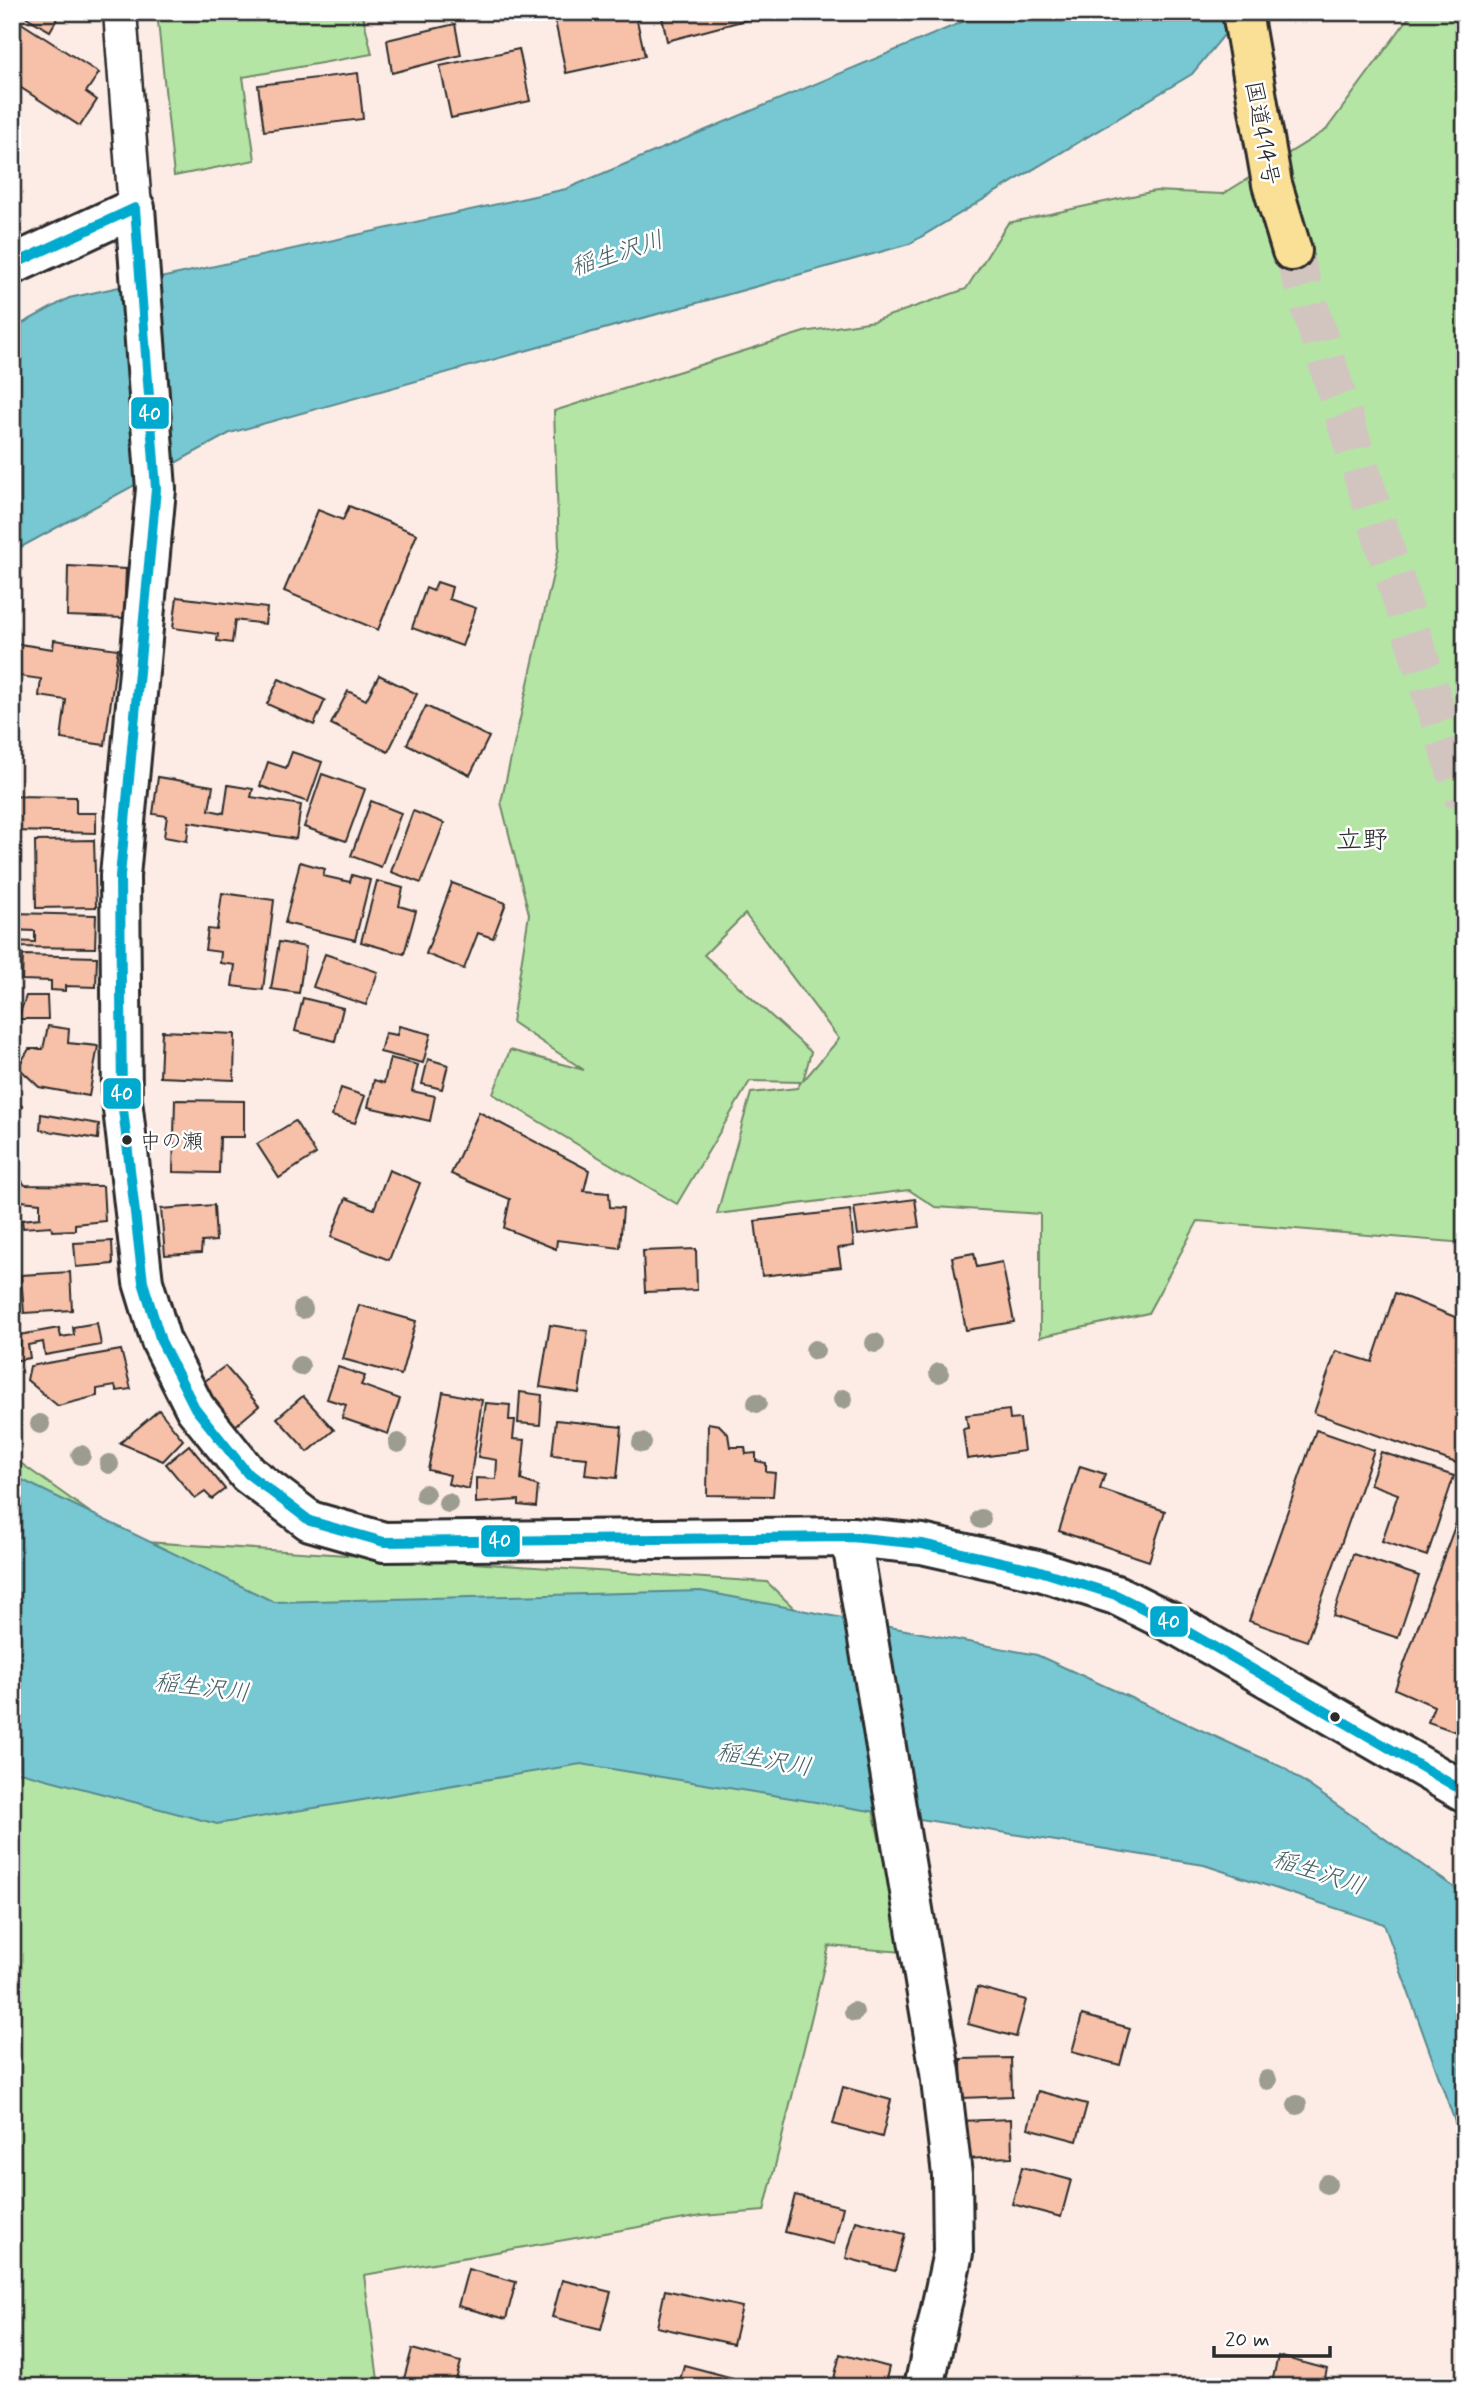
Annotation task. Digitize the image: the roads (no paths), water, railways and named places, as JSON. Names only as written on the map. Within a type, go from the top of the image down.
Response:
[{"type":"highway","name":"国道414号","points":[[1242,12],[1272,184],[1292,251]]},
{"type":"main road","points":[[12,265],[136,225],[156,489],[146,623],[120,876],[122,1100],[143,1282],[160,1341],[195,1408],[248,1474],[310,1521],[384,1542],[851,1537],[922,1544],[1037,1570],[1116,1595],[1178,1626],[1465,1792]]},
{"type":"main road","points":[[851,1537],[942,2085],[952,2175],[953,2253],[924,2387]]},
{"type":"street","points":[[120,12],[136,225]]},
{"type":"water","name":"稲生沢川","points":[[986,12],[1243,12],[1192,74],[909,244],[230,433],[12,552],[12,329],[69,298],[566,189]]},
{"type":"water","name":"稲生沢川","points":[[12,1475],[274,1602],[701,1591],[1037,1655],[1284,1768],[1465,1895],[1465,2150],[1384,1924],[1204,1865],[581,1764],[217,1824],[12,1770]]},
{"type":"tunnel","points":[[1292,251],[1465,802]]},
{"type":"place","name":"中の瀬","points":[[127,1140]]},
{"type":"district","name":"立野","points":[[1362,839]]}]
